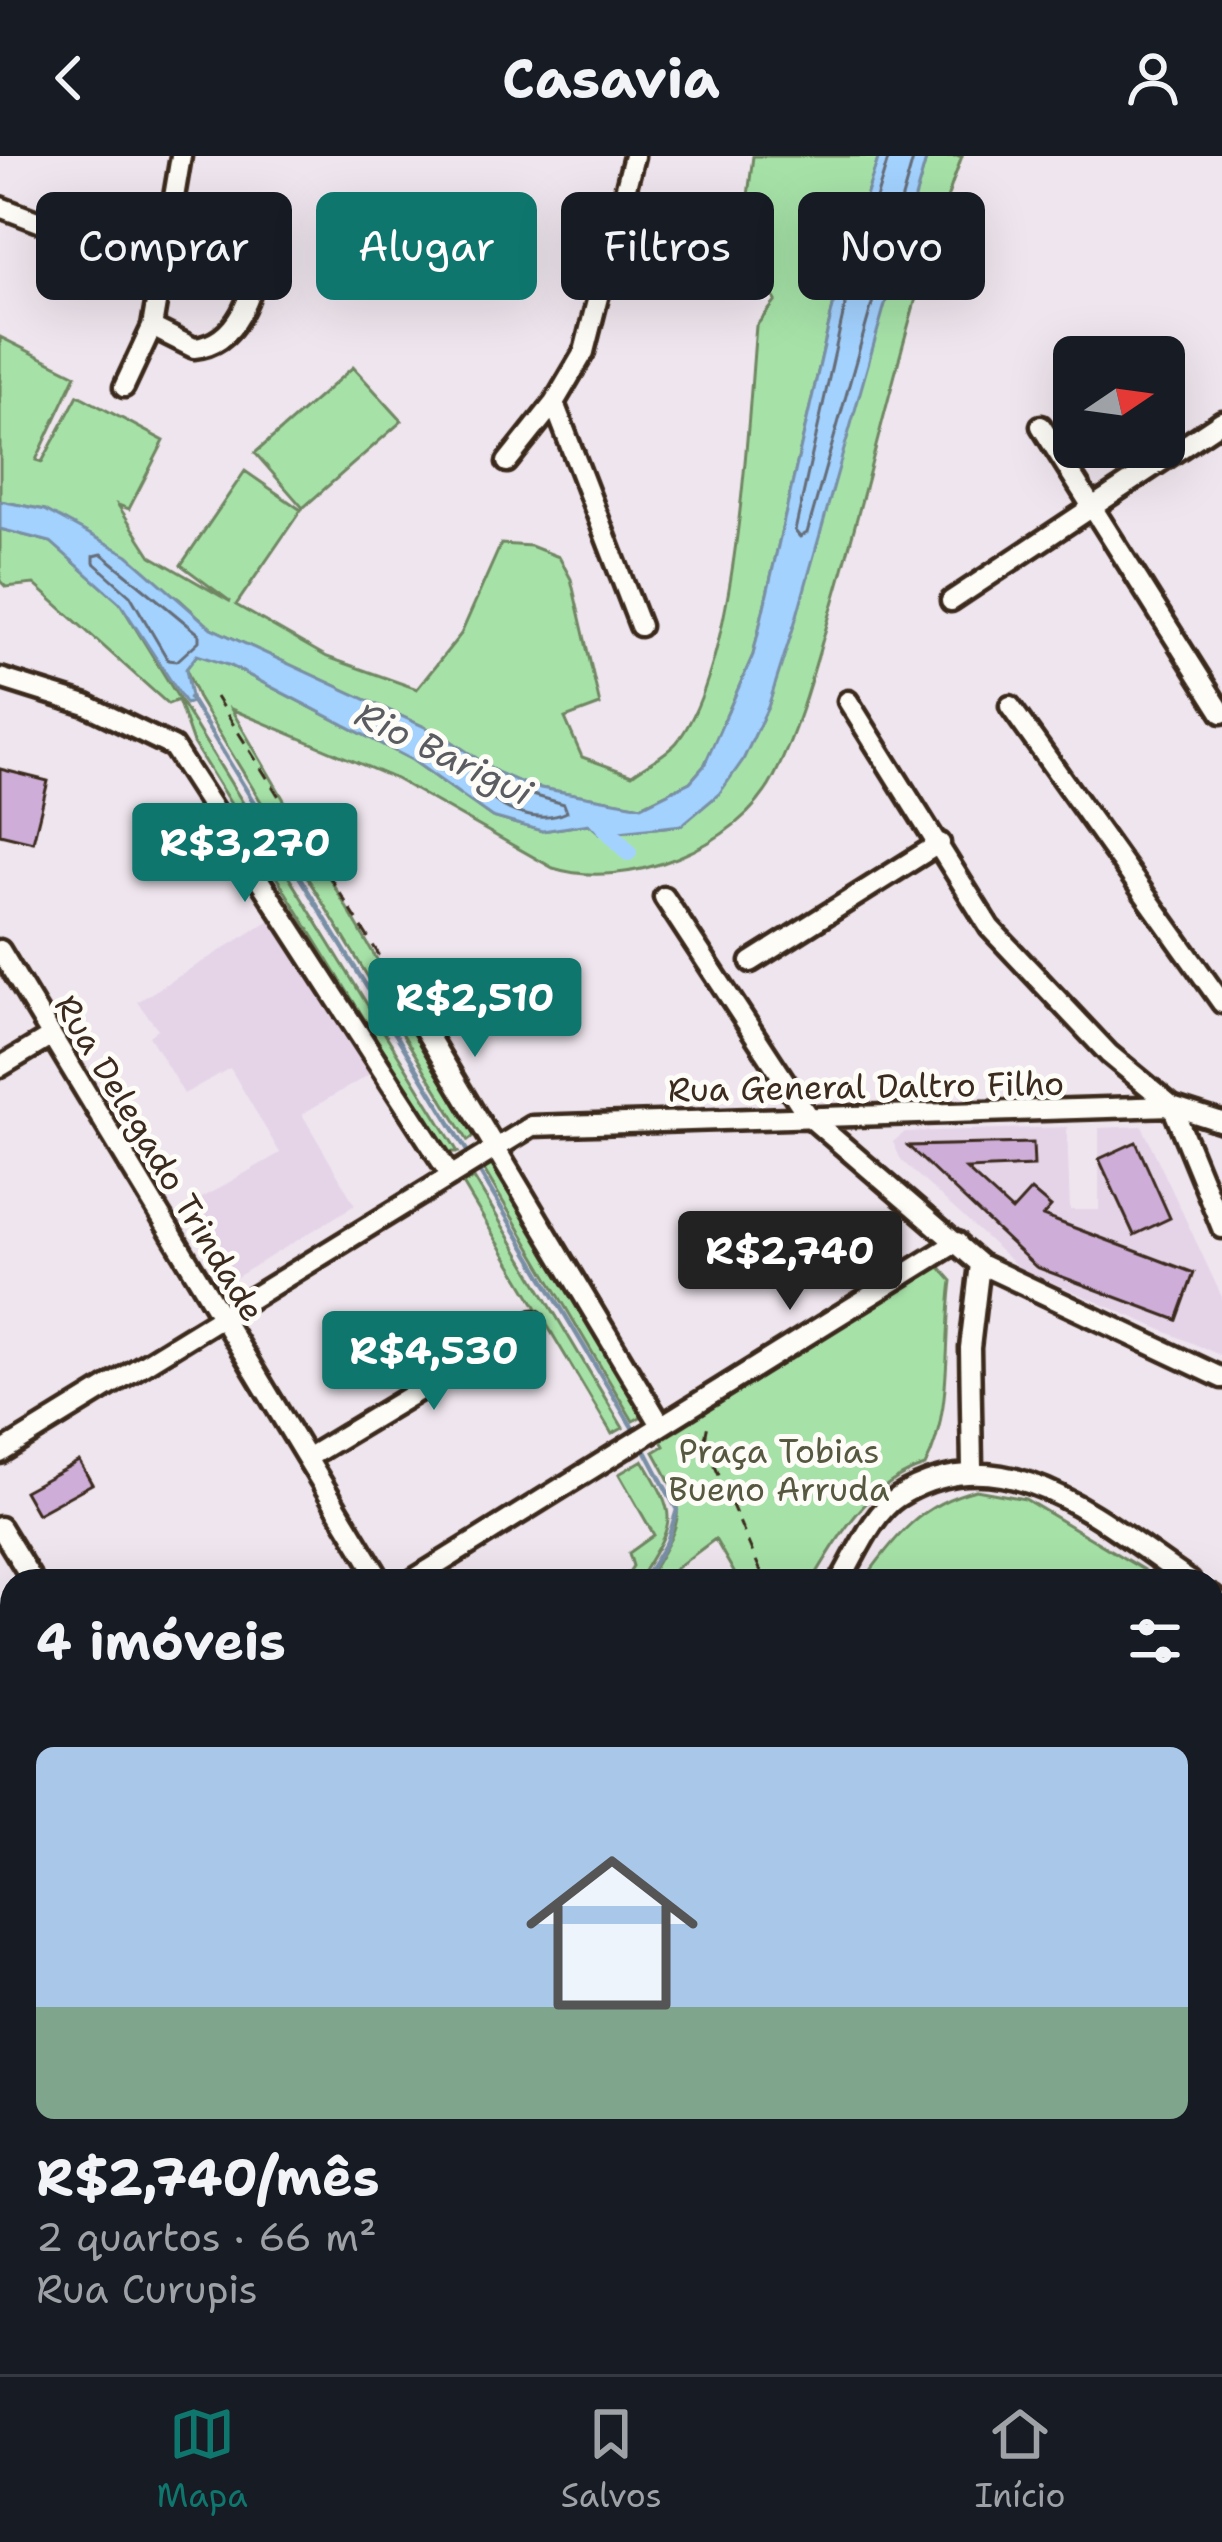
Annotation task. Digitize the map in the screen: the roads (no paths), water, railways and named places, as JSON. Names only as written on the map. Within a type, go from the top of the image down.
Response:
[{"type":"street","points":[[175,192],[181,156]]},
{"type":"street","points":[[507,462],[554,403],[594,326],[634,156]]},
{"type":"street","points":[[0,207],[36,221]]},
{"type":"street","points":[[124,387],[152,327],[156,300]]},
{"type":"street","points":[[152,327],[194,348],[220,341],[249,300]]},
{"type":"street","points":[[554,403],[640,626]]},
{"type":"street","points":[[950,601],[1222,421]]},
{"type":"street","points":[[1041,426],[1222,713]]},
{"type":"street","points":[[0,678],[86,705],[173,747],[459,1172]]},
{"type":"street","points":[[848,701],[990,928],[1109,1054],[1172,1106],[1222,1228]]},
{"type":"street","points":[[1010,706],[1222,1003]]},
{"type":"street","points":[[751,962],[940,843]]},
{"type":"street","points":[[664,897],[808,1115],[980,1264],[1222,1378]]},
{"type":"street","name":"Rua Delegado Trindade","points":[[0,950],[374,1569]]},
{"type":"street","points":[[405,998],[491,1152],[657,1428]]},
{"type":"street","points":[[0,1067],[50,1036]]},
{"type":"street","name":"Rua General Daltro Filho","points":[[0,1453],[532,1126],[1172,1106],[1222,1122]]},
{"type":"street","points":[[430,1569],[957,1242]]},
{"type":"street","points":[[972,1469],[970,1348],[980,1264]]},
{"type":"street","points":[[307,1458],[534,1322]]},
{"type":"street","points":[[847,1569],[880,1515],[898,1497],[972,1469],[1054,1491],[1172,1569]]},
{"type":"street","points":[[0,1527],[26,1569]]},
{"type":"water","points":[[879,156],[927,156],[917,192],[868,192]]},
{"type":"water","name":"Rio Barigui","points":[[835,300],[886,300],[768,707],[743,760],[719,794],[682,825],[601,834],[589,824],[542,831],[492,817],[412,760],[231,666],[197,655],[186,669],[192,702],[186,704],[120,603],[51,542],[0,529],[0,501],[45,510],[128,555],[211,628],[442,735],[497,772],[529,786],[642,806],[690,782],[704,766],[753,655]]},
{"type":"waterway","points":[[190,698],[472,1159]]},
{"type":"waterway","points":[[595,816],[628,852]]},
{"type":"waterway","points":[[478,1169],[635,1432]]},
{"type":"waterway","points":[[641,1442],[677,1510],[667,1542],[650,1569]]},
{"type":"park label","name":"Praça Tobias Bueno Arruda","points":[[779,1470]]}]
